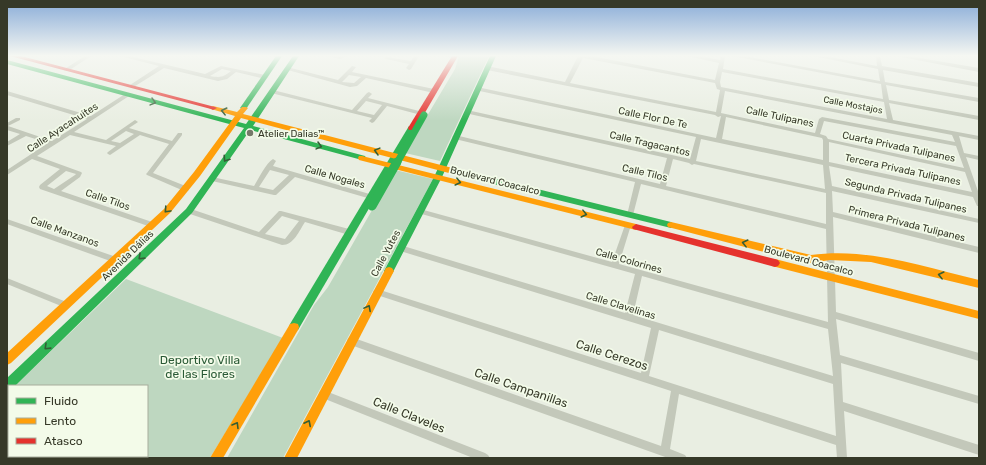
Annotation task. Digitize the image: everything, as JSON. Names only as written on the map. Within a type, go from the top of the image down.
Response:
[{"type":"main road","name":"Boulevard Coacalco","points":[[64,78],[390,165],[440,172],[630,215],[799,257],[810,259],[830,256],[872,258],[979,284]]},
{"type":"main road","name":"Boulevard Coacalco","points":[[98,78],[395,156],[440,172],[628,225],[979,315]]},
{"type":"main road","name":"Avenida Dálias","points":[[9,355],[66,306],[153,225],[186,189],[240,115],[265,78]]},
{"type":"main road","name":"Avenida Dálias","points":[[8,385],[189,211],[282,78]]},
{"type":"main road","points":[[216,458],[302,315],[349,232],[371,202],[441,78]]},
{"type":"main road","points":[[302,315],[329,281],[395,156],[446,78]]},
{"type":"main road","name":"Calle Yutes","points":[[293,457],[323,394],[440,172],[483,78]]},
{"type":"street","points":[[132,86],[145,78]]},
{"type":"street","points":[[321,78],[352,85],[362,78]]},
{"type":"street","points":[[340,82],[344,78]]},
{"type":"street","points":[[372,78],[434,91]]},
{"type":"street","name":"Calle Tulipanes","points":[[536,78],[817,135],[824,137],[826,140]]},
{"type":"street","points":[[567,84],[570,78]]},
{"type":"street","points":[[695,78],[717,82]]},
{"type":"street","points":[[718,78],[717,85],[723,89],[719,140]]},
{"type":"street","points":[[763,78],[979,118]]},
{"type":"street","points":[[853,78],[979,100]]},
{"type":"street","points":[[881,78],[890,122]]},
{"type":"street","points":[[939,78],[979,85]]},
{"type":"street","name":"Calle Mostajos","points":[[723,89],[979,138]]},
{"type":"street","name":"Calle Flor De Te","points":[[477,90],[826,163]]},
{"type":"street","points":[[272,92],[353,112],[374,119],[386,104]]},
{"type":"street","points":[[7,93],[91,118]]},
{"type":"street","points":[[353,112],[369,94]]},
{"type":"street","name":"Calle Ayacahuites","points":[[7,173],[127,95]]},
{"type":"street","points":[[7,99],[14,96]]},
{"type":"street","points":[[365,99],[422,114]]},
{"type":"street","name":"Calle Tragacantos","points":[[467,112],[692,163],[829,190]]},
{"type":"street","points":[[7,126],[18,119]]},
{"type":"street","points":[[817,135],[822,119],[959,145]]},
{"type":"street","points":[[106,142],[135,122]]},
{"type":"street","points":[[7,126],[25,134],[53,143]]},
{"type":"street","points":[[125,128],[172,143]]},
{"type":"street","points":[[69,132],[120,145]]},
{"type":"street","points":[[110,153],[139,133]]},
{"type":"street","points":[[7,144],[25,134]]},
{"type":"street","points":[[180,134],[150,174],[186,189]]},
{"type":"street","points":[[955,134],[968,171],[976,183],[976,195],[979,204]]},
{"type":"street","points":[[692,163],[699,136]]},
{"type":"street","name":"Calle Tilos","points":[[455,137],[830,227]]},
{"type":"street","points":[[826,140],[826,163],[830,214],[832,327],[836,358],[842,458]]},
{"type":"street","name":"Cuarta Privada Tulipanes","points":[[826,140],[968,171]]},
{"type":"street","points":[[962,154],[979,158]]},
{"type":"street","name":"Calle Tilos","points":[[32,157],[79,173],[56,191]]},
{"type":"street","points":[[663,186],[670,158]]},
{"type":"street","points":[[255,189],[273,161]]},
{"type":"street","name":"Tercera Privada Tulipanes","points":[[826,163],[976,195]]},
{"type":"street","name":"Calle Nogales","points":[[268,167],[371,202]]},
{"type":"street","name":"Calle Tilos","points":[[65,168],[42,187],[153,225]]},
{"type":"street","name":"Calle Nogales","points":[[212,179],[274,193],[293,175]]},
{"type":"street","points":[[630,215],[640,181]]},
{"type":"street","name":"Segunda Privada Tulipanes","points":[[829,190],[979,221]]},
{"type":"street","points":[[189,211],[260,235],[286,242],[304,219]]},
{"type":"street","name":"Calle Colorines","points":[[420,211],[832,327]]},
{"type":"street","points":[[260,235],[281,213],[349,232]]},
{"type":"street","name":"Primera Privada Tulipanes","points":[[830,214],[979,250]]},
{"type":"street","name":"Calle Manzanos","points":[[7,221],[116,260]]},
{"type":"street","points":[[615,266],[628,225]]},
{"type":"street","name":"Calle Clavelinas","points":[[400,248],[837,381]]},
{"type":"street","points":[[628,318],[639,273]]},
{"type":"street","points":[[7,281],[66,306]]},
{"type":"street","name":"Calle Cerezos","points":[[377,292],[841,442]]},
{"type":"street","points":[[833,316],[979,357]]},
{"type":"street","points":[[644,378],[656,326]]},
{"type":"street","name":"Calle Campanillas","points":[[351,341],[682,458]]},
{"type":"street","points":[[836,358],[979,400]]},
{"type":"street","points":[[665,451],[676,388]]},
{"type":"street","name":"Calle Claveles","points":[[323,394],[485,458]]},
{"type":"street","points":[[838,405],[979,450]]},
{"type":"green space","points":[[450,78],[479,78],[440,161],[405,153]]},
{"type":"green space","points":[[395,170],[433,179],[283,458],[227,458],[314,305],[328,287]]},
{"type":"green space","name":"Deportivo Villa de las Flores","points":[[126,279],[283,338],[210,458],[7,458],[8,393],[8,457],[148,457],[148,385],[16,385]]},
{"type":"traffic: fast","points":[[65,78],[362,158]]},
{"type":"traffic: fast","points":[[244,108],[264,78]]},
{"type":"traffic: fast","points":[[8,385],[189,211],[282,78]]},
{"type":"traffic: fast","points":[[389,271],[438,177],[483,78]]},
{"type":"traffic: fast","points":[[372,206],[424,115]]},
{"type":"traffic: fast","points":[[294,327],[412,128]]},
{"type":"traffic: fast","points":[[464,174],[671,225]]},
{"type":"traffic: slow","points":[[213,108],[464,174]]},
{"type":"traffic: slow","points":[[7,360],[167,211],[197,174],[244,108]]},
{"type":"traffic: slow","points":[[362,158],[636,227]]},
{"type":"traffic: slow","points":[[671,225],[799,257],[811,259],[830,256],[871,258],[979,284]]},
{"type":"traffic: slow","points":[[775,263],[979,315]]},
{"type":"traffic: slow","points":[[290,458],[389,271]]},
{"type":"traffic: slow","points":[[216,458],[294,327]]},
{"type":"traffic: jam","points":[[96,78],[213,108]]},
{"type":"traffic: jam","points":[[412,128],[442,78]]},
{"type":"traffic: jam","points":[[636,227],[775,263]]},
{"type":"place","name":"Atelier Dalias™","points":[[250,133]]}]
